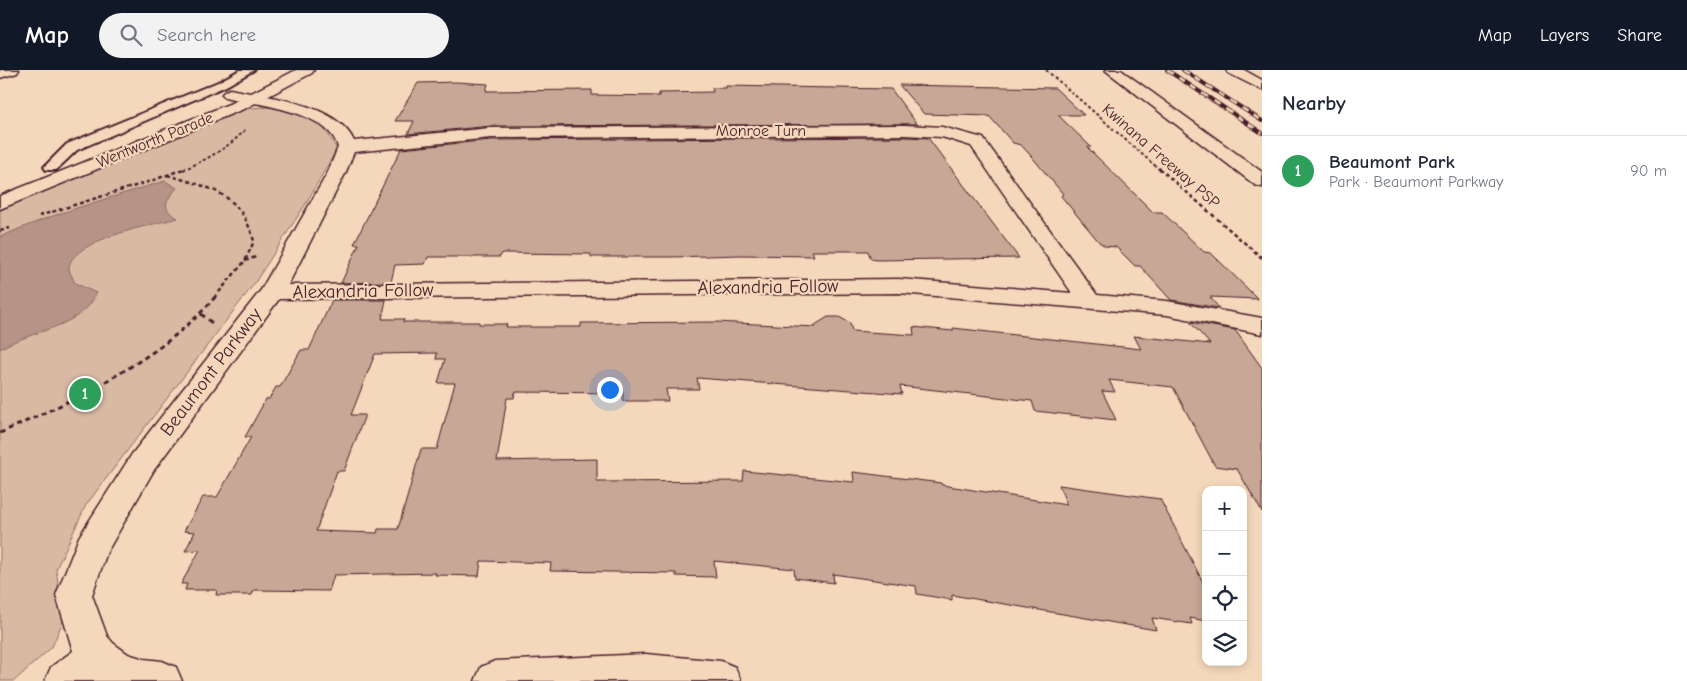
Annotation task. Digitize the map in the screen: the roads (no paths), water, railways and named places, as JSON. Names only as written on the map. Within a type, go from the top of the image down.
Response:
[{"type":"main road","points":[[0,74],[12,70]]},
{"type":"main road","name":"Wentworth Parade","points":[[0,203],[248,98],[307,70]]},
{"type":"main road","points":[[1112,70],[1262,181]]},
{"type":"main road","points":[[1233,70],[1262,86]]},
{"type":"main road","points":[[248,98],[290,107],[322,118],[341,133],[347,147]]},
{"type":"main road","name":"Wentworth Parade","points":[[0,188],[51,167],[248,98]]},
{"type":"main road","name":"Monroe Turn","points":[[347,147],[491,133],[934,130],[961,135],[977,142],[1090,302]]},
{"type":"main road","name":"Beaumont Parkway","points":[[162,681],[144,679],[118,672],[99,657],[91,647],[74,595],[91,548],[142,462],[272,292],[337,172],[347,147]]},
{"type":"main road","name":"Alexandria Follow","points":[[272,292],[899,286],[1167,308],[1262,326]]},
{"type":"main road","points":[[65,681],[99,657]]},
{"type":"main road","points":[[495,681],[646,674],[721,681]]},
{"type":"lane","points":[[51,167],[72,147],[222,84],[248,70]]},
{"type":"railway","points":[[1167,70],[1262,133]]},
{"type":"railway","points":[[1183,70],[1262,121]]},
{"type":"place","name":"Beaumont Park","points":[[85,394]]}]
